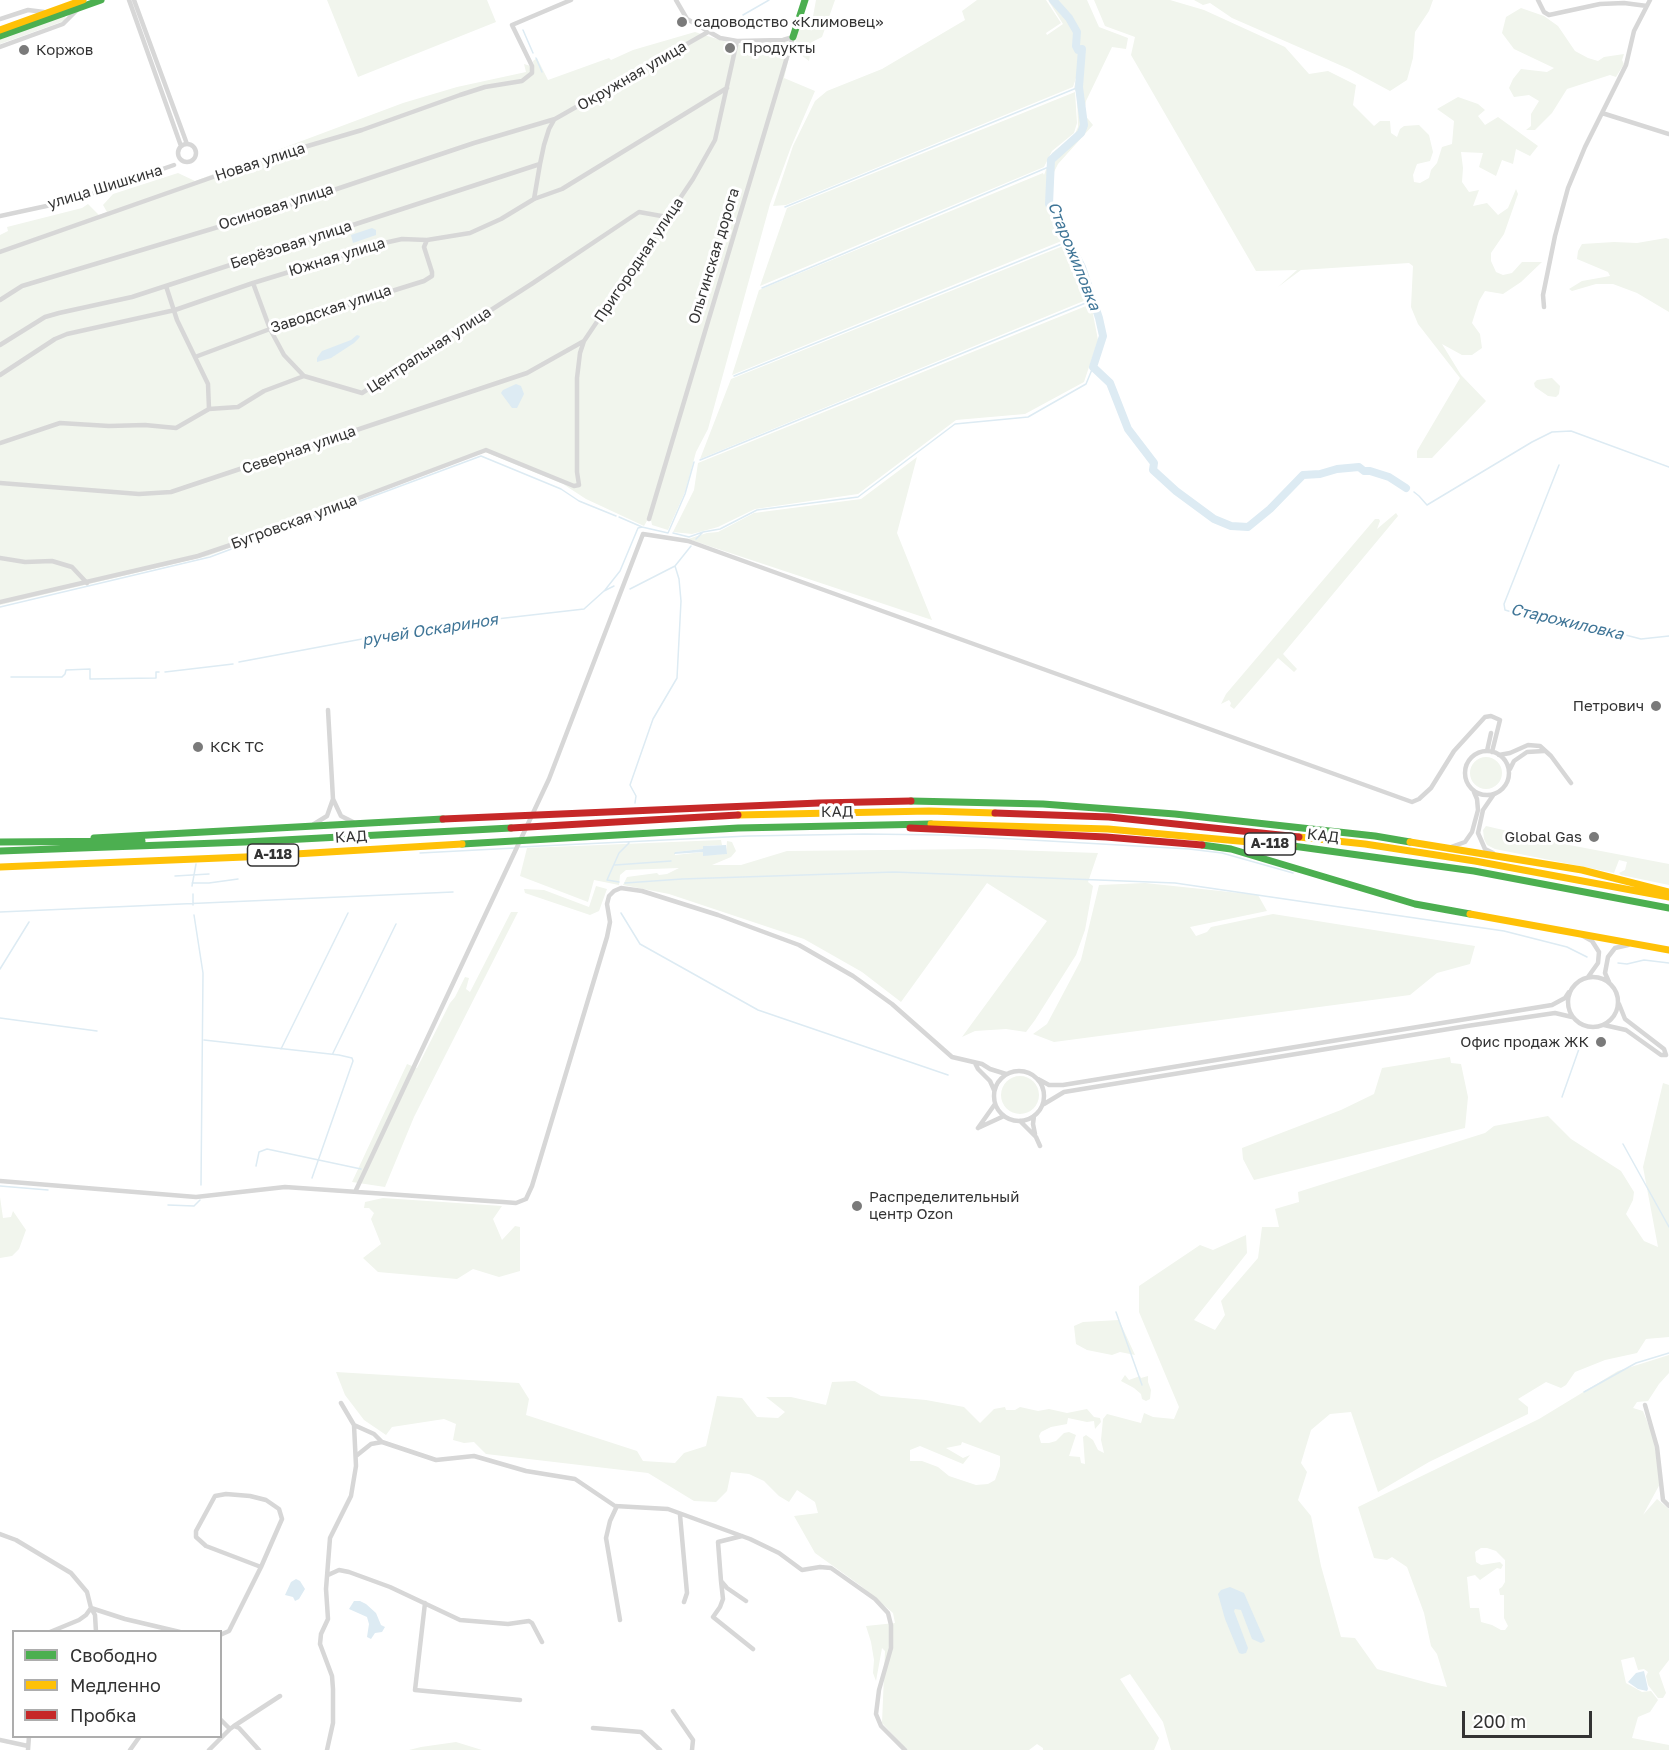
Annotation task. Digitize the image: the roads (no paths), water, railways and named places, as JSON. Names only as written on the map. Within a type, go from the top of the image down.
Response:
[{"type":"main road","points":[[0,30],[83,0]]},
{"type":"main road","points":[[0,36],[101,0]]},
{"type":"main road","name":"Ольгинская дорога","points":[[793,37],[805,0]]},
{"type":"main road","points":[[0,842],[364,825],[555,813],[931,801],[1109,807],[1277,824],[1449,848],[1582,870],[1669,892]]},
{"type":"main road","name":"КАД","points":[[0,851],[747,815],[929,811],[1109,817],[1365,844],[1475,861],[1669,897]]},
{"type":"main road","name":"КАД","points":[[0,867],[245,857],[738,828],[932,824],[1108,829],[1241,840],[1474,871],[1669,909]]},
{"type":"main road","points":[[866,825],[1200,844],[1257,856],[1416,904],[1669,950]]},
{"type":"main road","points":[[58,840],[140,840],[178,844]]},
{"type":"street","points":[[129,0],[184,145],[134,0]]},
{"type":"street","name":"Новая улица","points":[[0,252],[267,158],[362,130],[460,94],[522,81],[532,73],[532,66],[512,25],[571,0]]},
{"type":"street","points":[[676,0],[687,19],[720,38],[737,41],[783,40],[793,37]]},
{"type":"street","points":[[1538,0],[1544,12],[1549,15],[1600,4],[1624,3],[1647,6]]},
{"type":"street","points":[[1544,307],[1545,285],[1568,188],[1585,147],[1626,65],[1634,31],[1650,0]]},
{"type":"street","points":[[0,47],[63,24],[79,8]]},
{"type":"street","points":[[0,20],[28,10],[47,13]]},
{"type":"street","name":"Окружная улица","points":[[555,119],[708,32]]},
{"type":"street","name":"Ольгинская дорога","points":[[649,519],[793,37]]},
{"type":"street","name":"Пригородная улица","points":[[579,485],[577,378],[584,341],[693,179],[715,140],[737,41]]},
{"type":"street","name":"Южная улица","points":[[0,375],[55,339],[67,334],[175,310],[384,243],[402,239],[427,240],[471,233],[501,219],[534,199],[562,189],[728,88]]},
{"type":"street","points":[[1602,113],[1669,135]]},
{"type":"street","points":[[534,199],[543,145],[555,119]]},
{"type":"street","name":"Осиновая улица","points":[[0,300],[22,286],[268,212],[555,119]]},
{"type":"street","name":"Берёзовая улица","points":[[0,345],[45,317],[132,297],[540,164]]},
{"type":"street","name":"улица Шишкина","points":[[0,216],[74,200],[174,165]]},
{"type":"street","name":"Центральная улица","points":[[303,376],[362,393],[639,212],[667,217]]},
{"type":"street","name":"Заводская улица","points":[[195,357],[270,329],[429,278],[432,272],[424,248],[427,240]]},
{"type":"street","points":[[0,443],[60,423],[176,428],[209,409],[238,408],[264,391],[303,376],[284,355],[270,329],[254,283]]},
{"type":"street","points":[[166,286],[208,384],[209,409]]},
{"type":"street","name":"Северная улица","points":[[0,483],[139,494],[171,492],[528,373],[584,341]]},
{"type":"street","name":"Бугровская улица","points":[[0,602],[198,556],[486,450],[569,484],[579,485]]},
{"type":"street","points":[[356,1190],[539,800],[570,728],[615,602],[643,534],[688,541],[1412,802],[1419,800],[1431,788],[1454,751],[1480,719],[1491,716],[1500,720],[1490,751]]},
{"type":"street","points":[[0,558],[25,562],[52,561],[72,567],[87,582]]},
{"type":"street","points":[[328,710],[333,799],[341,816],[364,825]]},
{"type":"street","points":[[1490,751],[1491,733]]},
{"type":"street","points":[[1499,755],[1534,744],[1540,746],[1571,783]]},
{"type":"street","points":[[1498,856],[1485,849],[1479,838],[1484,806],[1505,785],[1514,761],[1532,750],[1545,752]]},
{"type":"street","points":[[1449,848],[1465,842],[1472,832],[1478,810],[1477,799],[1466,780],[1465,768],[1471,758],[1476,754],[1490,751],[1499,755],[1507,764],[1509,772]]},
{"type":"street","points":[[1472,789],[1479,794],[1494,794]]},
{"type":"street","points":[[304,827],[321,821],[327,816],[333,799]]},
{"type":"street","points":[[0,1181],[196,1197],[285,1187],[356,1190],[516,1203],[526,1199],[532,1186],[607,937],[610,922],[607,904],[609,896],[621,888],[642,891],[718,915],[799,945],[853,976],[892,1004],[952,1057],[1006,1074]]},
{"type":"street","points":[[994,1091],[1006,1074],[1019,1070],[1026,1071],[1049,1085],[1063,1085],[1552,1005],[1565,998],[1574,985],[1588,977],[1598,963],[1599,952],[1592,941],[1572,932]]},
{"type":"street","points":[[1604,1024],[1626,1030],[1661,1055],[1666,1055],[1664,1049],[1625,1019],[1617,994],[1605,973],[1611,951],[1626,945],[1649,946]]},
{"type":"street","points":[[1588,977],[1609,982]]},
{"type":"street","points":[[1569,992],[1568,1009],[1572,1017],[1583,1026],[1598,1027],[1604,1024],[1615,1015],[1618,1001]]},
{"type":"street","points":[[1020,1121],[1034,1116],[1044,1104],[1064,1092],[1555,1013],[1572,1017]]},
{"type":"street","points":[[975,1063],[990,1081],[995,1104],[1004,1116],[1020,1121],[1036,1137]]},
{"type":"street","points":[[1038,1078],[1044,1090],[1044,1104]]},
{"type":"street","points":[[995,1104],[978,1128],[1004,1116]]},
{"type":"street","points":[[1034,1116],[1033,1124],[1040,1146]]},
{"type":"street","points":[[327,1750],[333,1723],[333,1689],[332,1676],[320,1644],[321,1634],[328,1619],[326,1601],[330,1538],[351,1496],[356,1456],[354,1425],[341,1403]]},
{"type":"street","points":[[1645,1405],[1657,1447],[1663,1500],[1669,1506]]},
{"type":"street","points":[[354,1425],[374,1434],[382,1442],[436,1460],[474,1456],[526,1471],[574,1479],[617,1506],[668,1509],[742,1536],[779,1553],[802,1570],[826,1566],[831,1568],[875,1599],[888,1613],[891,1625],[891,1648],[879,1690],[876,1714],[881,1726],[905,1750]]},
{"type":"street","points":[[356,1456],[371,1444],[382,1442]]},
{"type":"street","points":[[222,1634],[229,1631],[261,1567],[282,1519],[279,1509],[266,1500],[226,1494],[215,1496],[196,1531],[196,1537],[206,1546],[261,1567]]},
{"type":"street","points":[[617,1506],[606,1538],[620,1620]]},
{"type":"street","points":[[680,1515],[687,1593],[684,1602]]},
{"type":"street","points":[[0,1534],[16,1540],[71,1573],[87,1592],[95,1615],[96,1630]]},
{"type":"street","points":[[742,1536],[717,1542],[723,1599],[713,1617],[753,1649]]},
{"type":"street","points":[[328,1575],[339,1570],[349,1572],[460,1620],[508,1624],[523,1620],[529,1621],[542,1642]]},
{"type":"street","points":[[721,1581],[727,1588],[746,1600]]},
{"type":"street","points":[[425,1603],[416,1690],[520,1700]]},
{"type":"street","points":[[56,1630],[79,1620],[87,1615],[91,1608]]},
{"type":"street","points":[[91,1608],[172,1630]]},
{"type":"street","points":[[222,1737],[232,1727],[280,1696]]},
{"type":"street","points":[[673,1711],[693,1740],[692,1750]]},
{"type":"street","points":[[222,1720],[238,1728],[259,1750]]},
{"type":"street","points":[[593,1728],[640,1732],[660,1750]]},
{"type":"street","points":[[130,1750],[139,1738]]},
{"type":"street","points":[[209,1750],[221,1738]]},
{"type":"street","points":[[0,1740],[28,1748]]},
{"type":"waterway","points":[[743,15],[769,0]]},
{"type":"waterway","name":"Старожиловка","points":[[1053,0],[1069,18],[1077,32],[1076,46],[1078,50],[1082,49],[1079,87],[1084,125],[1081,133],[1051,160],[1049,204],[1082,267],[1099,318],[1103,336],[1093,367],[1110,383],[1128,429],[1154,463],[1153,470],[1176,491],[1214,519],[1231,526],[1248,527],[1270,509],[1303,475],[1359,467],[1364,471],[1389,477],[1406,488]]},
{"type":"waterway","points":[[706,27],[715,21],[732,22],[739,18]]},
{"type":"waterway","points":[[523,30],[533,53]]},
{"type":"waterway","points":[[536,58],[542,72]]},
{"type":"waterway","points":[[785,207],[1079,87]]},
{"type":"waterway","points":[[762,288],[1051,166]]},
{"type":"waterway","points":[[734,376],[1069,241]]},
{"type":"waterway","points":[[700,460],[1093,300]]},
{"type":"waterway","name":"ручей Оскариноя","points":[[703,532],[720,529],[757,510],[858,497],[955,424],[1028,417],[1086,384],[1093,367]]},
{"type":"waterway","name":"Старожиловка","points":[[1414,492],[1427,505],[1552,432],[1571,431],[1669,467]]},
{"type":"waterway","points":[[0,607],[210,557],[481,456],[561,489],[579,501],[616,516]]},
{"type":"waterway","points":[[642,527],[668,533],[685,494],[694,462]]},
{"type":"waterway","name":"Старожиловка","points":[[1559,465],[1504,604],[1505,610],[1522,615],[1544,614],[1570,624],[1641,639],[1669,636]]},
{"type":"waterway","points":[[605,590],[620,571],[638,528],[642,527],[619,517]]},
{"type":"waterway","name":"ручей Оскариноя","points":[[673,533],[689,537],[703,532],[696,539]]},
{"type":"waterway","name":"ручей Оскариноя","points":[[630,589],[675,566],[691,546]]},
{"type":"waterway","points":[[635,803],[636,796],[630,785],[653,719],[677,678],[681,601],[675,566]]},
{"type":"waterway","name":"ручей Оскариноя","points":[[239,662],[362,639],[479,621],[584,609],[604,591],[614,586]]},
{"type":"waterway","name":"ручей Оскариноя","points":[[165,672],[233,664]]},
{"type":"waterway","name":"ручей Оскариноя","points":[[11,677],[62,677],[66,670],[90,669],[90,679],[156,678],[156,672],[159,672]]},
{"type":"waterway","points":[[520,847],[748,836],[944,835],[1189,849],[1222,853],[1293,873]]},
{"type":"waterway","points":[[619,882],[607,880],[619,853],[629,843]]},
{"type":"waterway","points":[[420,853],[515,848]]},
{"type":"waterway","points":[[615,865],[671,861]]},
{"type":"waterway","points":[[192,886],[196,864]]},
{"type":"waterway","points":[[625,883],[894,872],[1175,883],[1504,931],[1567,947],[1587,957]]},
{"type":"waterway","points":[[175,876],[209,874]]},
{"type":"waterway","points":[[192,883],[238,879]]},
{"type":"waterway","points":[[0,912],[453,892]]},
{"type":"waterway","points":[[193,894],[193,905]]},
{"type":"waterway","points":[[281,1049],[348,913]]},
{"type":"waterway","points":[[621,913],[640,944],[758,1010],[948,1075]]},
{"type":"waterway","points":[[194,915],[203,973],[201,1185]]},
{"type":"waterway","points":[[0,969],[29,922]]},
{"type":"waterway","points":[[333,1053],[396,924]]},
{"type":"waterway","points":[[1618,963],[1627,964],[1644,960],[1669,963]]},
{"type":"waterway","points":[[0,1018],[97,1031]]},
{"type":"waterway","points":[[1562,1097],[1580,1046],[1566,1038]]},
{"type":"waterway","points":[[204,1040],[352,1058],[353,1061],[312,1178]]},
{"type":"waterway","points":[[1623,1144],[1669,1227]]},
{"type":"waterway","points":[[256,1166],[259,1152],[267,1149],[361,1169]]},
{"type":"waterway","points":[[0,1186],[48,1190]]},
{"type":"waterway","points":[[168,1205],[194,1206],[200,1200]]},
{"type":"waterway","points":[[1116,1312],[1142,1385]]},
{"type":"waterway","points":[[1584,1392],[1636,1363],[1669,1353]]},
{"type":"place","name":"садоводство «Климовец»","points":[[682,22]]},
{"type":"place","name":"Продукты","points":[[730,48]]},
{"type":"place","name":"Коржов","points":[[24,50]]},
{"type":"place","name":"Петрович","points":[[1656,706]]},
{"type":"place","name":"КСК ТС","points":[[198,747]]},
{"type":"place","name":"Global Gas","points":[[1594,837]]},
{"type":"place","name":"Офис продаж ЖК","points":[[1601,1042]]},
{"type":"place","name":"Распределительный центр Ozon","points":[[857,1206]]}]
